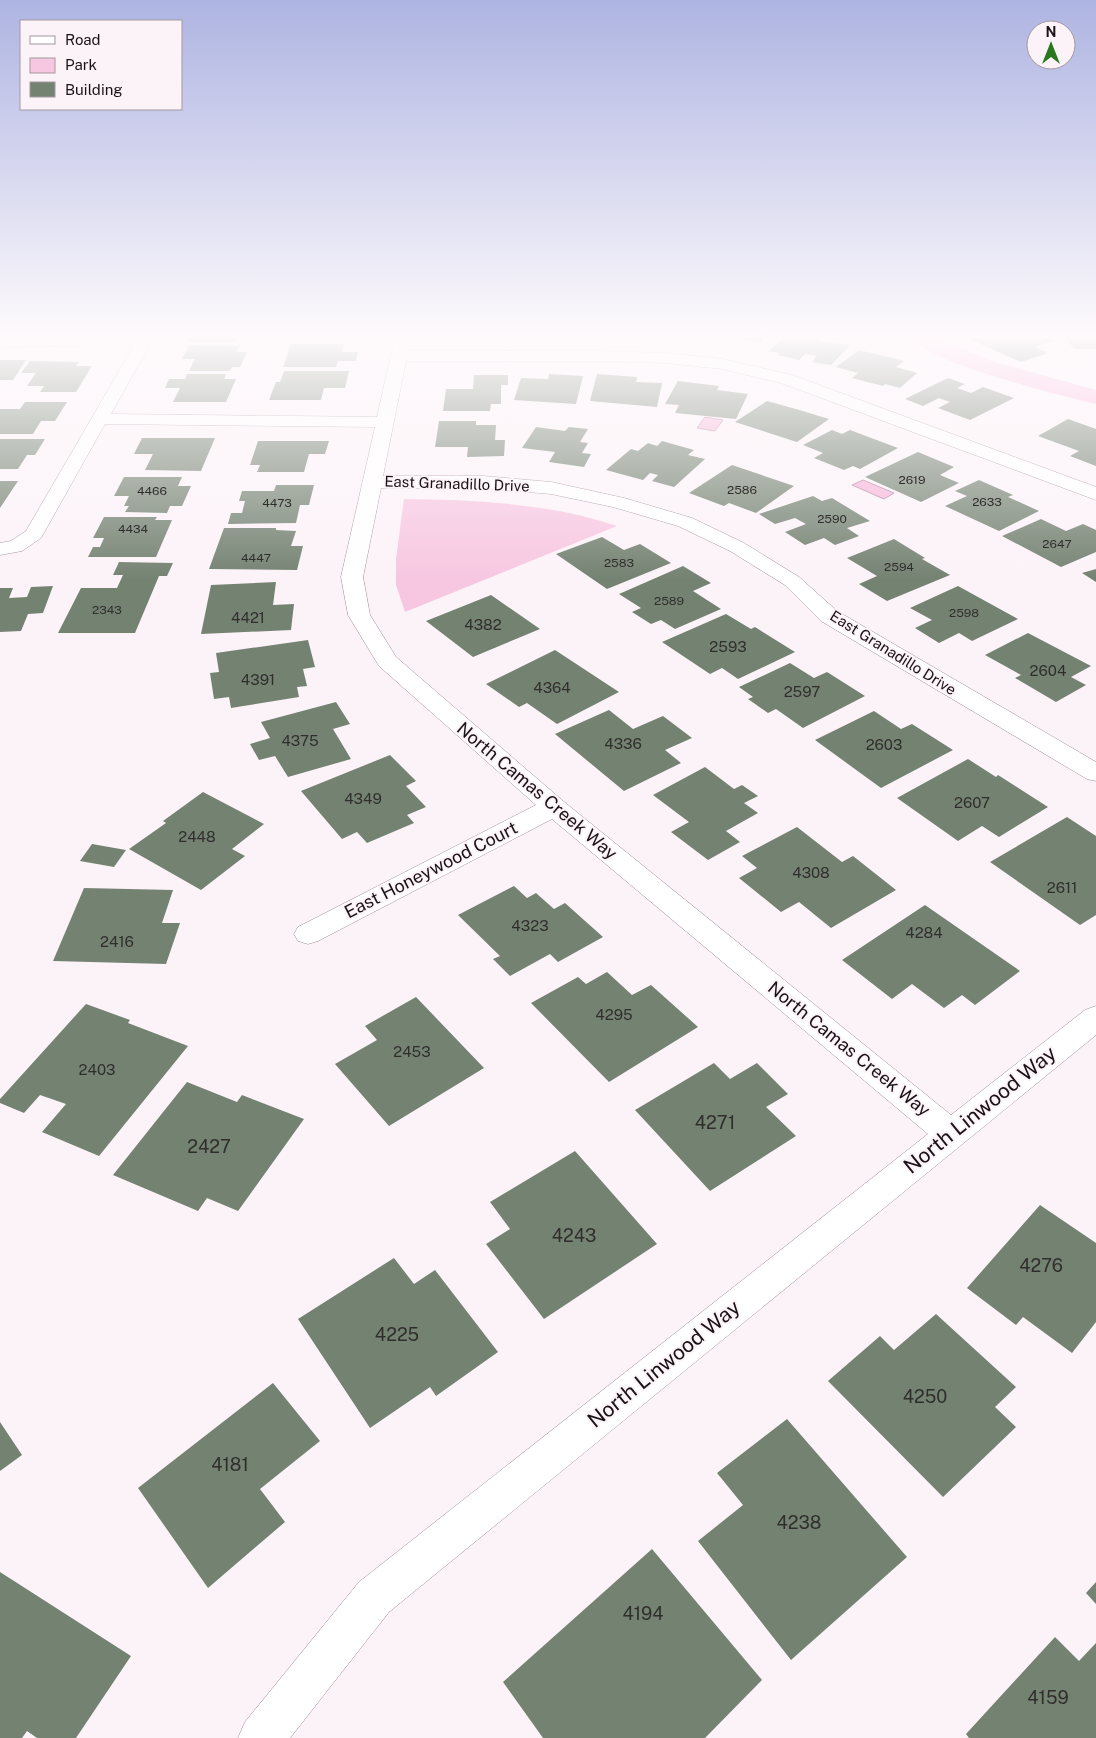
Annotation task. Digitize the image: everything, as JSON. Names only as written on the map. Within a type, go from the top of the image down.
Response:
[{"type":"street","name":"North Camas Creek Way","points":[[385,418],[352,577],[359,615],[387,661],[554,807],[950,1133]]},
{"type":"street","points":[[891,418],[1096,494]]},
{"type":"street","points":[[7,548],[27,541],[34,534],[101,420],[384,422]]},
{"type":"street","name":"East Granadillo Drive","points":[[372,482],[483,482],[551,488],[617,502],[685,522],[737,547],[792,581],[829,616],[1096,773]]},
{"type":"street","name":"East Honeywood Court","points":[[308,934],[554,807]]},
{"type":"street","name":"North Linwood Way","points":[[261,1738],[374,1597],[950,1133],[1096,1018]]},
{"type":"green space","points":[[404,499],[512,504],[565,512],[617,526],[405,612],[396,585],[396,559]]},
{"type":"shaded area","points":[[704,418],[723,420],[715,431],[697,428]]},
{"type":"shaded area","points":[[863,480],[894,493],[884,499],[852,485]]},
{"type":"building","points":[[0,418],[57,418],[55,421],[41,421],[33,434],[0,434]]},
{"type":"building","points":[[741,418],[829,419],[797,442],[735,422]]},
{"type":"building","points":[[1068,419],[1096,429],[1096,466],[1070,456],[1079,451],[1038,436]]},
{"type":"building","points":[[439,421],[476,421],[476,425],[496,425],[495,440],[505,440],[504,456],[467,457],[468,447],[435,447]]},
{"type":"building","points":[[536,427],[565,431],[569,427],[588,429],[580,442],[588,443],[582,453],[591,454],[584,467],[549,462],[555,452],[522,448]]},
{"type":"building","points":[[832,430],[842,434],[850,430],[898,448],[860,469],[853,466],[844,470],[814,458],[823,453],[803,445]]},
{"type":"building","points":[[142,438],[215,438],[201,471],[145,470],[153,454],[134,454]]},
{"type":"building","points":[[0,439],[45,439],[35,455],[27,455],[18,469],[0,469]]},
{"type":"building","points":[[258,441],[329,441],[325,454],[309,454],[304,472],[257,472],[260,465],[250,465]]},
{"type":"building","points":[[662,441],[694,450],[688,455],[705,459],[674,487],[652,481],[658,475],[650,473],[643,480],[606,470],[631,449],[638,451],[648,443],[657,446]]},
{"type":"building","points":[[918,452],[954,467],[940,475],[959,483],[921,502],[865,477]]},
{"type":"building","points":[[732,465],[794,486],[756,513],[729,503],[724,506],[689,493]]},
{"type":"building","points":[[124,477],[182,477],[178,486],[191,486],[182,506],[170,506],[167,513],[125,512],[129,506],[124,506],[129,496],[114,496]]},
{"type":"building","points":[[979,480],[1013,495],[1008,497],[1039,511],[999,531],[945,506],[967,496],[955,491]]},
{"type":"building","points":[[0,481],[18,481],[0,508]]},
{"type":"building","points":[[276,485],[314,485],[309,505],[300,505],[296,523],[228,524],[231,513],[242,513],[245,501],[239,501],[242,491],[274,491]]},
{"type":"building","points":[[813,496],[822,501],[832,498],[870,521],[847,528],[859,536],[835,545],[824,538],[805,545],[785,532],[806,524],[795,518],[775,524],[759,514]]},
{"type":"building","points":[[104,517],[157,517],[155,520],[172,520],[156,557],[88,557],[93,547],[100,547],[104,538],[93,538]]},
{"type":"building","points":[[1041,519],[1066,531],[1083,524],[1096,530],[1096,552],[1061,567],[1002,536]]},
{"type":"building","points":[[224,528],[276,528],[276,530],[296,531],[291,546],[303,546],[297,570],[209,569]]},
{"type":"building","points":[[602,537],[624,550],[640,544],[671,563],[607,589],[556,554]]},
{"type":"building","points":[[894,539],[925,558],[922,559],[950,575],[887,601],[859,584],[877,576],[847,558]]},
{"type":"building","points":[[119,562],[173,563],[167,576],[159,576],[135,633],[58,633],[81,588],[117,588],[123,575],[113,575]]},
{"type":"building","points":[[683,566],[711,583],[693,591],[721,609],[675,629],[661,620],[651,624],[632,612],[641,608],[619,594]]},
{"type":"building","points":[[1096,569],[1096,582],[1082,573]]},
{"type":"building","points":[[276,582],[273,605],[294,604],[291,630],[201,634],[211,585]]},
{"type":"building","points":[[53,586],[43,613],[28,614],[21,631],[0,632],[0,588],[13,588],[9,598],[27,597],[31,587]]},
{"type":"building","points":[[958,586],[1018,619],[972,641],[959,633],[939,643],[915,628],[932,620],[910,608]]},
{"type":"building","points":[[491,595],[540,629],[473,657],[426,621]]},
{"type":"building","points":[[726,614],[751,629],[755,627],[795,652],[738,679],[722,668],[710,674],[662,642]]},
{"type":"building","points":[[1028,633],[1091,666],[1071,677],[1086,685],[1056,702],[1015,678],[1021,675],[985,655]]},
{"type":"building","points":[[308,640],[315,667],[303,669],[307,686],[297,687],[299,697],[231,708],[229,697],[214,699],[210,673],[219,672],[216,653]]},
{"type":"building","points":[[555,650],[619,692],[557,724],[527,703],[519,707],[486,684]]},
{"type":"building","points":[[790,663],[814,678],[827,672],[865,696],[803,728],[776,709],[768,713],[748,699],[753,697],[739,687]]},
{"type":"building","points":[[336,702],[350,724],[333,729],[351,759],[288,777],[275,756],[259,760],[250,744],[270,738],[261,722]]},
{"type":"building","points":[[609,710],[633,729],[663,716],[692,738],[665,750],[681,763],[624,791],[555,734]]},
{"type":"building","points":[[874,711],[901,729],[912,724],[953,750],[881,788],[815,740]]},
{"type":"building","points":[[390,755],[416,781],[406,786],[426,807],[407,815],[414,823],[367,843],[357,832],[342,839],[301,791]]},
{"type":"building","points":[[968,759],[996,777],[998,775],[1048,807],[999,837],[982,826],[958,841],[897,798]]},
{"type":"building","points":[[705,767],[734,789],[742,785],[758,796],[744,803],[758,813],[726,831],[740,842],[708,860],[671,832],[689,822],[653,795]]},
{"type":"building","points":[[203,792],[264,824],[232,849],[245,856],[201,890],[129,849],[166,823],[163,821]]},
{"type":"building","points":[[1067,817],[1096,836],[1096,915],[1080,925],[990,862]]},
{"type":"building","points":[[797,827],[842,862],[853,856],[896,890],[831,928],[799,902],[781,912],[739,878],[757,868],[742,856]]},
{"type":"building","points":[[92,844],[126,850],[114,867],[80,861]]},
{"type":"building","points":[[514,886],[527,898],[536,893],[554,909],[565,903],[603,937],[558,962],[550,954],[510,976],[493,959],[500,956],[458,915]]},
{"type":"building","points":[[84,888],[173,890],[162,923],[180,923],[166,964],[53,961]]},
{"type":"building","points":[[925,905],[1020,971],[975,1005],[962,995],[944,1008],[912,984],[892,999],[842,960]]},
{"type":"building","points":[[607,972],[632,995],[651,985],[698,1027],[609,1082],[531,1003],[578,977],[586,984]]},
{"type":"building","points":[[416,997],[484,1068],[389,1126],[335,1064],[377,1040],[365,1026]]},
{"type":"building","points":[[86,1004],[130,1020],[128,1023],[188,1046],[99,1156],[42,1132],[66,1104],[40,1095],[24,1113],[0,1103],[0,1099]]},
{"type":"building","points":[[714,1063],[730,1079],[757,1063],[788,1094],[766,1107],[796,1136],[710,1191],[635,1110]]},
{"type":"building","points":[[187,1082],[237,1102],[242,1095],[304,1119],[238,1211],[207,1198],[198,1211],[113,1175]]},
{"type":"building","points":[[575,1151],[657,1244],[544,1319],[486,1244],[510,1229],[490,1202]]},
{"type":"building","points":[[1040,1205],[1096,1243],[1096,1322],[1072,1353],[1023,1317],[1016,1325],[967,1288]]},
{"type":"building","points":[[394,1258],[414,1284],[435,1270],[498,1352],[436,1396],[430,1387],[370,1428],[298,1319]]},
{"type":"building","points":[[936,1314],[1016,1387],[995,1407],[1016,1427],[943,1497],[828,1381],[880,1336],[894,1350]]},
{"type":"building","points":[[273,1383],[320,1441],[260,1489],[285,1522],[208,1588],[138,1488]]},
{"type":"building","points":[[787,1419],[907,1557],[791,1660],[698,1541],[743,1505],[717,1473]]},
{"type":"building","points":[[0,1422],[22,1455],[0,1471]]},
{"type":"building","points":[[652,1549],[762,1680],[705,1738],[543,1738],[503,1682]]},
{"type":"building","points":[[0,1572],[131,1656],[76,1738],[37,1738],[27,1731],[22,1738],[0,1738]]},
{"type":"building","points":[[1096,1582],[1096,1604],[1086,1593]]},
{"type":"building","points":[[1055,1637],[1079,1661],[1096,1643],[1096,1738],[969,1738],[966,1734]]}]
